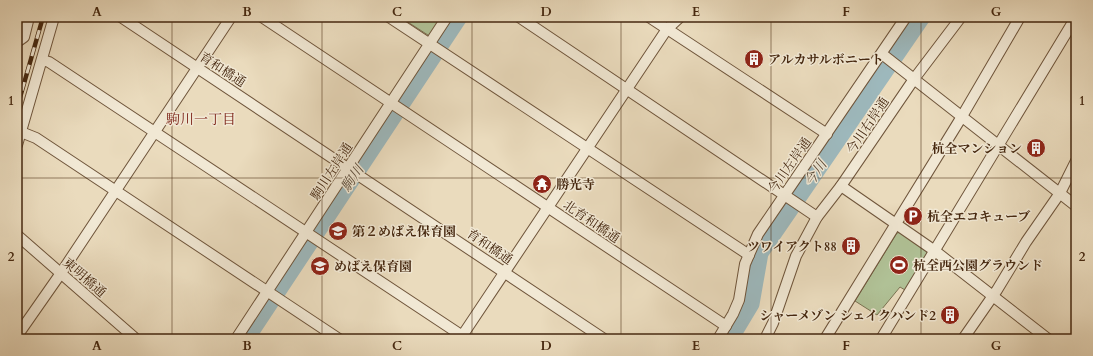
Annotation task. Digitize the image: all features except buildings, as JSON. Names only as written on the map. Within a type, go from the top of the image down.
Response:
[{"type":"street","points":[[17,42],[24,37],[29,17]]},
{"type":"street","points":[[17,145],[54,17]]},
{"type":"street","points":[[17,336],[61,273],[196,67],[231,17]]},
{"type":"street","points":[[262,17],[392,104]]},
{"type":"street","points":[[389,17],[749,255]]},
{"type":"street","name":"駒川左岸通","points":[[236,339],[308,233],[431,45],[447,17]]},
{"type":"street","points":[[518,17],[627,88],[817,217]]},
{"type":"street","points":[[649,17],[827,134]]},
{"type":"street","points":[[42,60],[49,62],[155,131],[463,338],[504,271],[627,88],[667,29],[680,17]]},
{"type":"street","name":"今川左岸通","points":[[718,339],[733,314],[739,300],[749,255],[758,234],[827,134],[884,57],[906,17]]},
{"type":"street","name":"今川右岸通","points":[[765,339],[773,323],[796,256],[817,217],[841,186],[911,76],[961,17]]},
{"type":"street","points":[[825,339],[961,118],[1020,17]]},
{"type":"street","points":[[881,339],[1076,17]]},
{"type":"street","name":"育和橋通","points":[[127,19],[196,67],[350,168],[604,339]]},
{"type":"street","points":[[884,57],[911,76],[961,118],[1076,206]]},
{"type":"street","name":"北育和橋通","points":[[392,104],[726,326]]},
{"type":"street","points":[[21,132],[36,138],[339,339]]},
{"type":"street","points":[[963,339],[1060,194],[1076,161]]},
{"type":"street","points":[[841,186],[935,251],[1048,339]]},
{"type":"street","name":"東明橋通","points":[[17,235],[136,339]]},
{"type":"green space","points":[[400,17],[444,17],[431,37]]},
{"type":"green space","points":[[901,232],[926,249],[928,255],[905,290],[900,287],[877,315],[855,301],[897,233]]},
{"type":"waterway","name":"駒川","points":[[246,339],[459,17]]},
{"type":"waterway","name":"今川","points":[[730,339],[751,304],[760,253],[922,17]]},
{"type":"railway","points":[[17,108],[43,17]]},
{"type":"place","name":"アルカサルボニート","points":[[754,59]]},
{"type":"place","name":"杭全マンション","points":[[1036,148]]},
{"type":"place","name":"勝光寺","points":[[542,184]]},
{"type":"place","name":"杭全エコキューブ","points":[[913,216]]},
{"type":"place","name":"第２めばえ保育園","points":[[338,231]]},
{"type":"place","name":"ツワイアクト88","points":[[851,246]]},
{"type":"place","name":"杭全西公園グラウンド","points":[[899,265]]},
{"type":"place","name":"めばえ保育園","points":[[320,266]]},
{"type":"place","name":"シャーメゾン シェイクハンド2","points":[[950,315]]},
{"type":"district","name":"駒川一丁目","points":[[201,119]]}]
